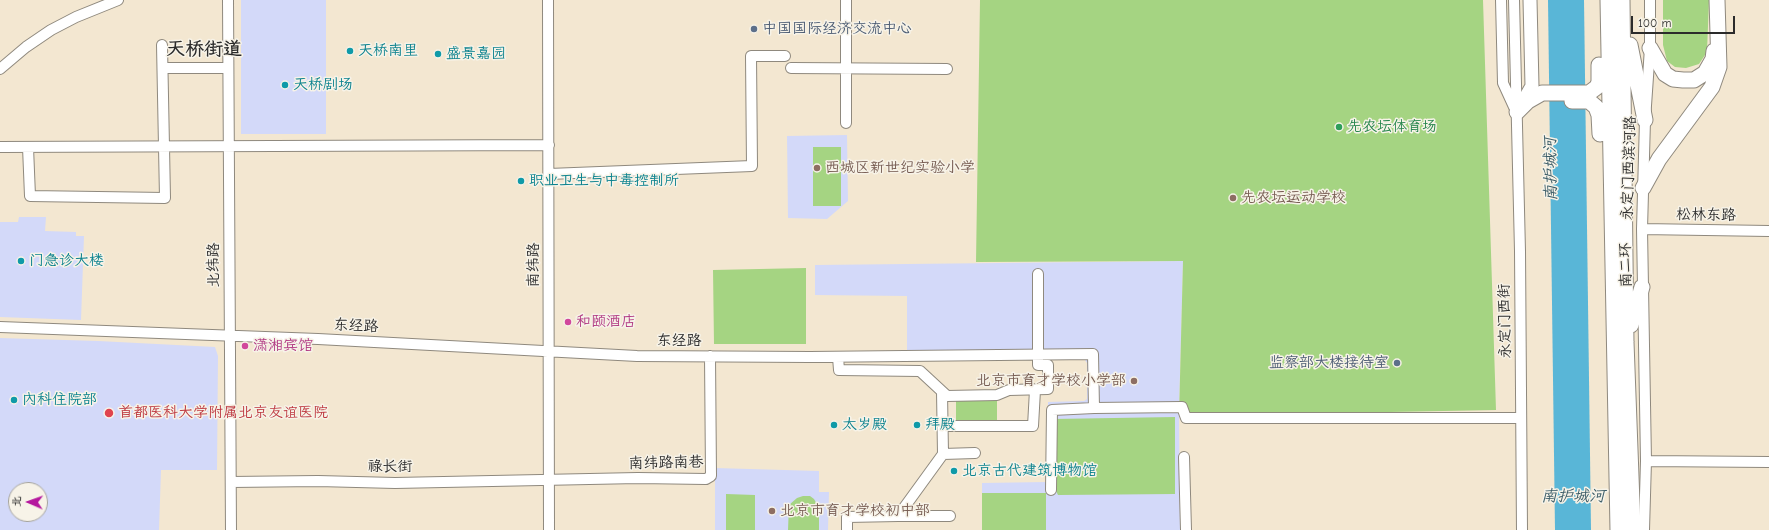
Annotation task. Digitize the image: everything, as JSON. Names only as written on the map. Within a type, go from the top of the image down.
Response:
[{"type":"highway","points":[[1650,48],[1665,74],[1673,79],[1694,80],[1705,73],[1714,59],[1716,0]]},
{"type":"highway","points":[[1643,188],[1659,159],[1712,87],[1719,67],[1716,0]]},
{"type":"highway","points":[[1589,97],[1599,82],[1601,28],[1615,4]]},
{"type":"highway","points":[[1615,4],[1645,120]]},
{"type":"highway","name":"南二环","points":[[1615,4],[1610,175],[1618,530]]},
{"type":"highway","name":"南二环","points":[[1615,4],[1633,530]]},
{"type":"highway","points":[[1517,112],[1538,93],[1589,97]]},
{"type":"highway","points":[[1589,97],[1596,107],[1599,115],[1601,163],[1610,175]]},
{"type":"highway","points":[[1626,342],[1642,287]]},
{"type":"main road","points":[[1530,0],[1538,93]]},
{"type":"street","points":[[0,68],[26,47],[51,30],[76,17],[118,0]]},
{"type":"street","name":"北纬路","points":[[228,0],[231,530]]},
{"type":"street","name":"南纬路","points":[[548,0],[549,530]]},
{"type":"street","points":[[846,0],[846,123]]},
{"type":"street","points":[[1501,0],[1503,83],[1517,112]]},
{"type":"street","points":[[1514,0],[1517,112]]},
{"type":"street","points":[[1517,112],[1520,82],[1518,0]]},
{"type":"street","name":"永定门西滨河路","points":[[1644,530],[1646,461],[1642,229],[1645,120],[1650,48],[1650,0]]},
{"type":"street","points":[[28,147],[30,196],[165,198],[163,147],[164,68],[162,45]]},
{"type":"street","points":[[549,174],[752,166],[751,56],[785,56]]},
{"type":"street","points":[[164,68],[228,68]]},
{"type":"street","points":[[791,68],[947,69]]},
{"type":"street","name":"永定门西街","points":[[1517,112],[1522,530]]},
{"type":"street","points":[[0,147],[549,145]]},
{"type":"street","name":"松林东路","points":[[1642,229],[1769,232]]},
{"type":"street","points":[[838,357],[839,370],[920,371],[947,396],[997,395],[1009,390],[1048,389],[1048,365],[1038,365],[1038,274]]},
{"type":"street","name":"东经路","points":[[0,327],[230,336],[638,356],[838,357],[1093,354],[1094,408]]},
{"type":"street","name":"南纬路南巷","points":[[548,480],[706,479],[711,476],[710,356]]},
{"type":"street","points":[[943,426],[1033,426],[1035,390]]},
{"type":"street","points":[[898,516],[943,454],[942,392]]},
{"type":"street","points":[[1051,490],[1052,410],[1182,407],[1186,418],[1521,418]]},
{"type":"street","points":[[943,454],[975,453]]},
{"type":"street","points":[[1184,457],[1186,530]]},
{"type":"street","points":[[1646,461],[1769,462]]},
{"type":"street","name":"禄长街","points":[[231,482],[318,480],[395,483],[548,480]]},
{"type":"street","points":[[847,530],[847,517],[950,516]]},
{"type":"shaded area","points":[[241,0],[326,0],[326,134],[241,134]]},
{"type":"shaded area","name":"西城区新世纪实验小学","points":[[847,135],[848,201],[827,219],[788,218],[787,136]]},
{"type":"shaded area","points":[[19,217],[46,217],[45,231],[76,232],[76,236],[84,236],[81,320],[0,317],[0,222],[18,222]]},
{"type":"shaded area","name":"北京市育才学校小学部","points":[[1183,261],[1179,412],[1180,530],[982,530],[982,483],[1047,482],[1048,402],[1084,401],[1087,399],[1087,363],[1085,360],[1048,360],[1048,356],[907,356],[907,296],[815,295],[815,265]]},
{"type":"shaded area","name":"首都医科大学附属北京友谊医院","points":[[0,338],[215,347],[218,356],[217,470],[161,470],[159,530],[0,530]]},
{"type":"shaded area","name":"北京市育才学校初中部","points":[[715,468],[819,471],[819,492],[829,492],[828,530],[715,530]]},
{"type":"green space","name":"先农坛运动学校","points":[[980,0],[1483,0],[1496,410],[1179,416],[1183,261],[976,262]]},
{"type":"green space","points":[[1663,0],[1709,0],[1707,52],[1699,64],[1686,68],[1675,67],[1667,61],[1663,45]]},
{"type":"green space","points":[[813,147],[841,147],[841,206],[813,206]]},
{"type":"green space","points":[[806,268],[806,344],[714,344],[713,270]]},
{"type":"green space","points":[[956,399],[997,399],[997,423],[956,423]]},
{"type":"green space","points":[[1175,417],[1175,494],[1058,495],[1054,487],[1053,419]]},
{"type":"green space","points":[[982,493],[1046,493],[1046,530],[982,530]]},
{"type":"green space","points":[[726,494],[755,495],[755,530],[726,530]]},
{"type":"green space","points":[[810,496],[814,499],[819,508],[819,530],[788,530],[789,505],[797,498]]},
{"type":"water","name":"南护城河","points":[[1548,0],[1584,0],[1591,530],[1555,530]]},
{"type":"place","name":"中国国际经济交流中心","points":[[754,29]]},
{"type":"place","name":"天桥南里","points":[[350,51]]},
{"type":"place","name":"盛景嘉园","points":[[438,54]]},
{"type":"place","name":"天桥剧场","points":[[285,85]]},
{"type":"place","name":"先农坛体育场","points":[[1339,127]]},
{"type":"place","name":"西城区新世纪实验小学","points":[[817,168]]},
{"type":"place","name":"职业卫生与中毒控制所","points":[[521,181]]},
{"type":"place","name":"先农坛运动学校","points":[[1233,198]]},
{"type":"place","name":"门急诊大楼","points":[[21,261]]},
{"type":"place","name":"和颐酒店","points":[[568,322]]},
{"type":"place","name":"潇湘宾馆","points":[[245,346]]},
{"type":"place","name":"监察部大楼接待室","points":[[1397,363]]},
{"type":"place","name":"北京市育才学校小学部","points":[[1134,381]]},
{"type":"place","name":"内科住院部","points":[[14,400]]},
{"type":"place","name":"首都医科大学附属北京友谊医院","points":[[109,413]]},
{"type":"place","name":"太岁殿","points":[[834,425]]},
{"type":"place","name":"拜殿","points":[[917,425]]},
{"type":"place","name":"北京古代建筑博物馆","points":[[954,471]]},
{"type":"place","name":"北京市育才学校初中部","points":[[772,511]]},
{"type":"district","name":"天桥街道","points":[[204,50]]}]
